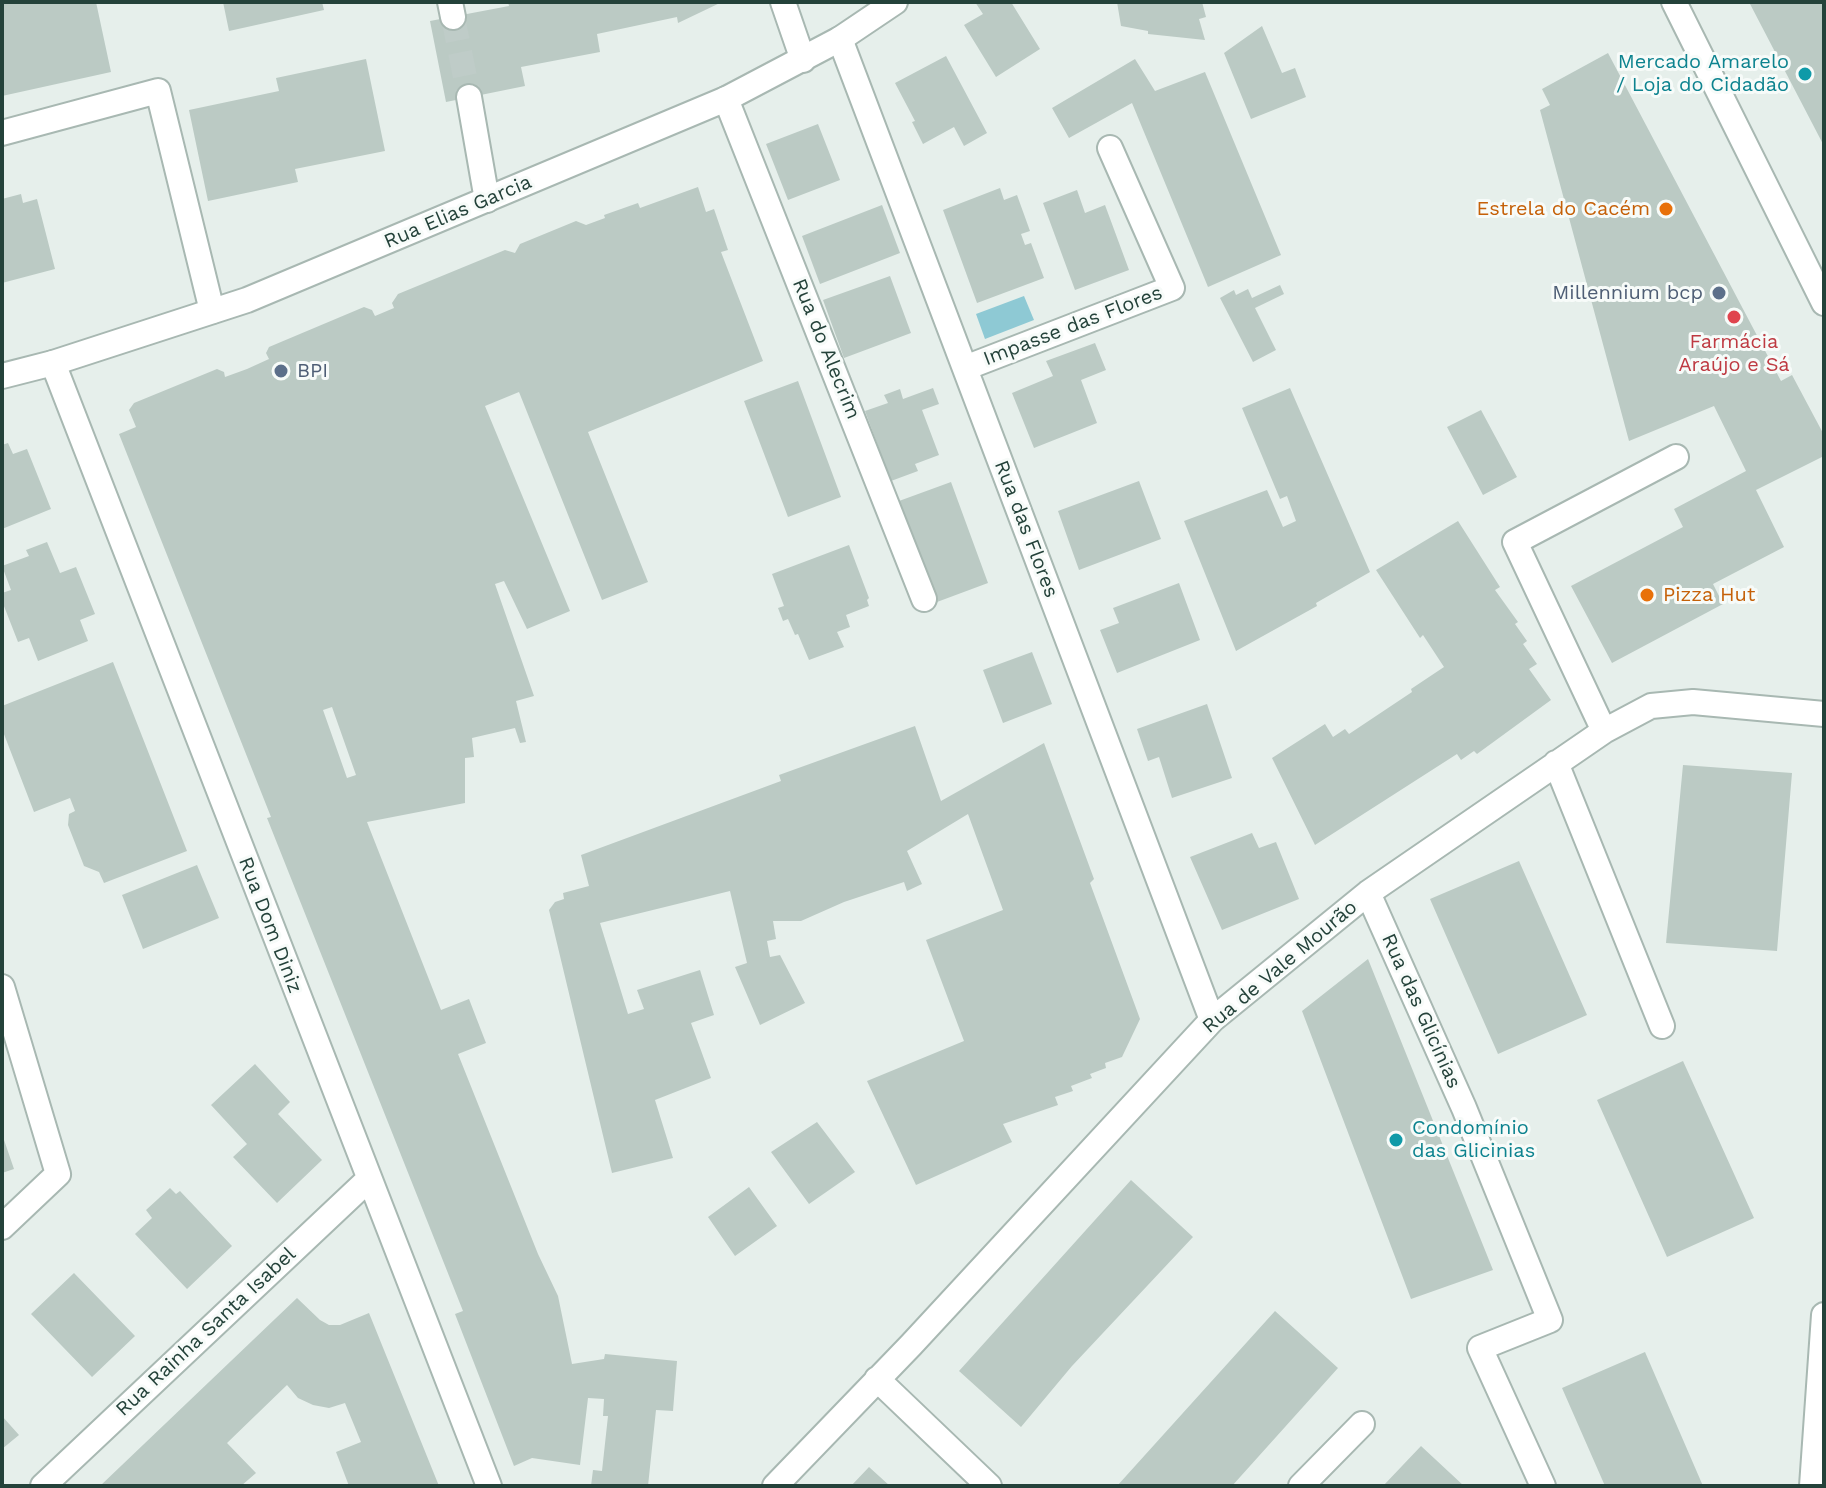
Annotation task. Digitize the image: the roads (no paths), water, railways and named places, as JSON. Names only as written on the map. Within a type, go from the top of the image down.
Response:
[{"type":"street","points":[[783,2],[803,60]]},
{"type":"street","name":"Rua Elias Garcia","points":[[2,376],[53,363],[247,300],[487,200],[726,99],[840,39],[895,2]]},
{"type":"street","points":[[1674,2],[1824,303]]},
{"type":"street","name":"Rua das Flores","points":[[840,39],[1212,1020]]},
{"type":"street","points":[[2,133],[158,91],[212,311]]},
{"type":"street","points":[[469,97],[487,200]]},
{"type":"street","name":"Rua do Alecrim","points":[[726,99],[924,599]]},
{"type":"street","name":"Impasse das Flores","points":[[965,368],[1172,288],[1110,148]]},
{"type":"street","name":"Rua Dom Diniz","points":[[53,363],[489,1486]]},
{"type":"street","points":[[1604,731],[1515,542],[1676,457]]},
{"type":"street","name":"Rua de Vale Mourão","points":[[775,1486],[1212,1020],[1368,893],[1604,731],[1651,706],[1693,702],[1824,714]]},
{"type":"street","points":[[1556,763],[1662,1026]]},
{"type":"street","name":"Rua das Glicínias","points":[[1368,893],[1464,1108],[1550,1320],[1480,1348],[1543,1486]]},
{"type":"street","points":[[2,987],[58,1174],[2,1227]]},
{"type":"street","name":"Rua Rainha Santa Isabel","points":[[43,1486],[369,1179]]},
{"type":"street","points":[[1812,1486],[1824,1315]]},
{"type":"street","points":[[877,1379],[989,1486]]},
{"type":"street","points":[[1301,1486],[1362,1424]]},
{"type":"water","points":[[1024,296],[1034,320],[985,339],[976,314]]},
{"type":"tunnel","points":[[453,17],[469,97]]},
{"type":"place","name":"Mercado Amarelo / Loja do Cidadão","points":[[1805,74]]},
{"type":"place","name":"Estrela do Cacém","points":[[1666,209]]},
{"type":"place","name":"Millennium bcp","points":[[1719,293]]},
{"type":"place","name":"Farmácia Araújo e Sá","points":[[1734,317]]},
{"type":"place","name":"BPI","points":[[281,371]]},
{"type":"place","name":"Pizza Hut","points":[[1647,595]]},
{"type":"place","name":"Condomínio das Glicinias","points":[[1396,1140]]}]
